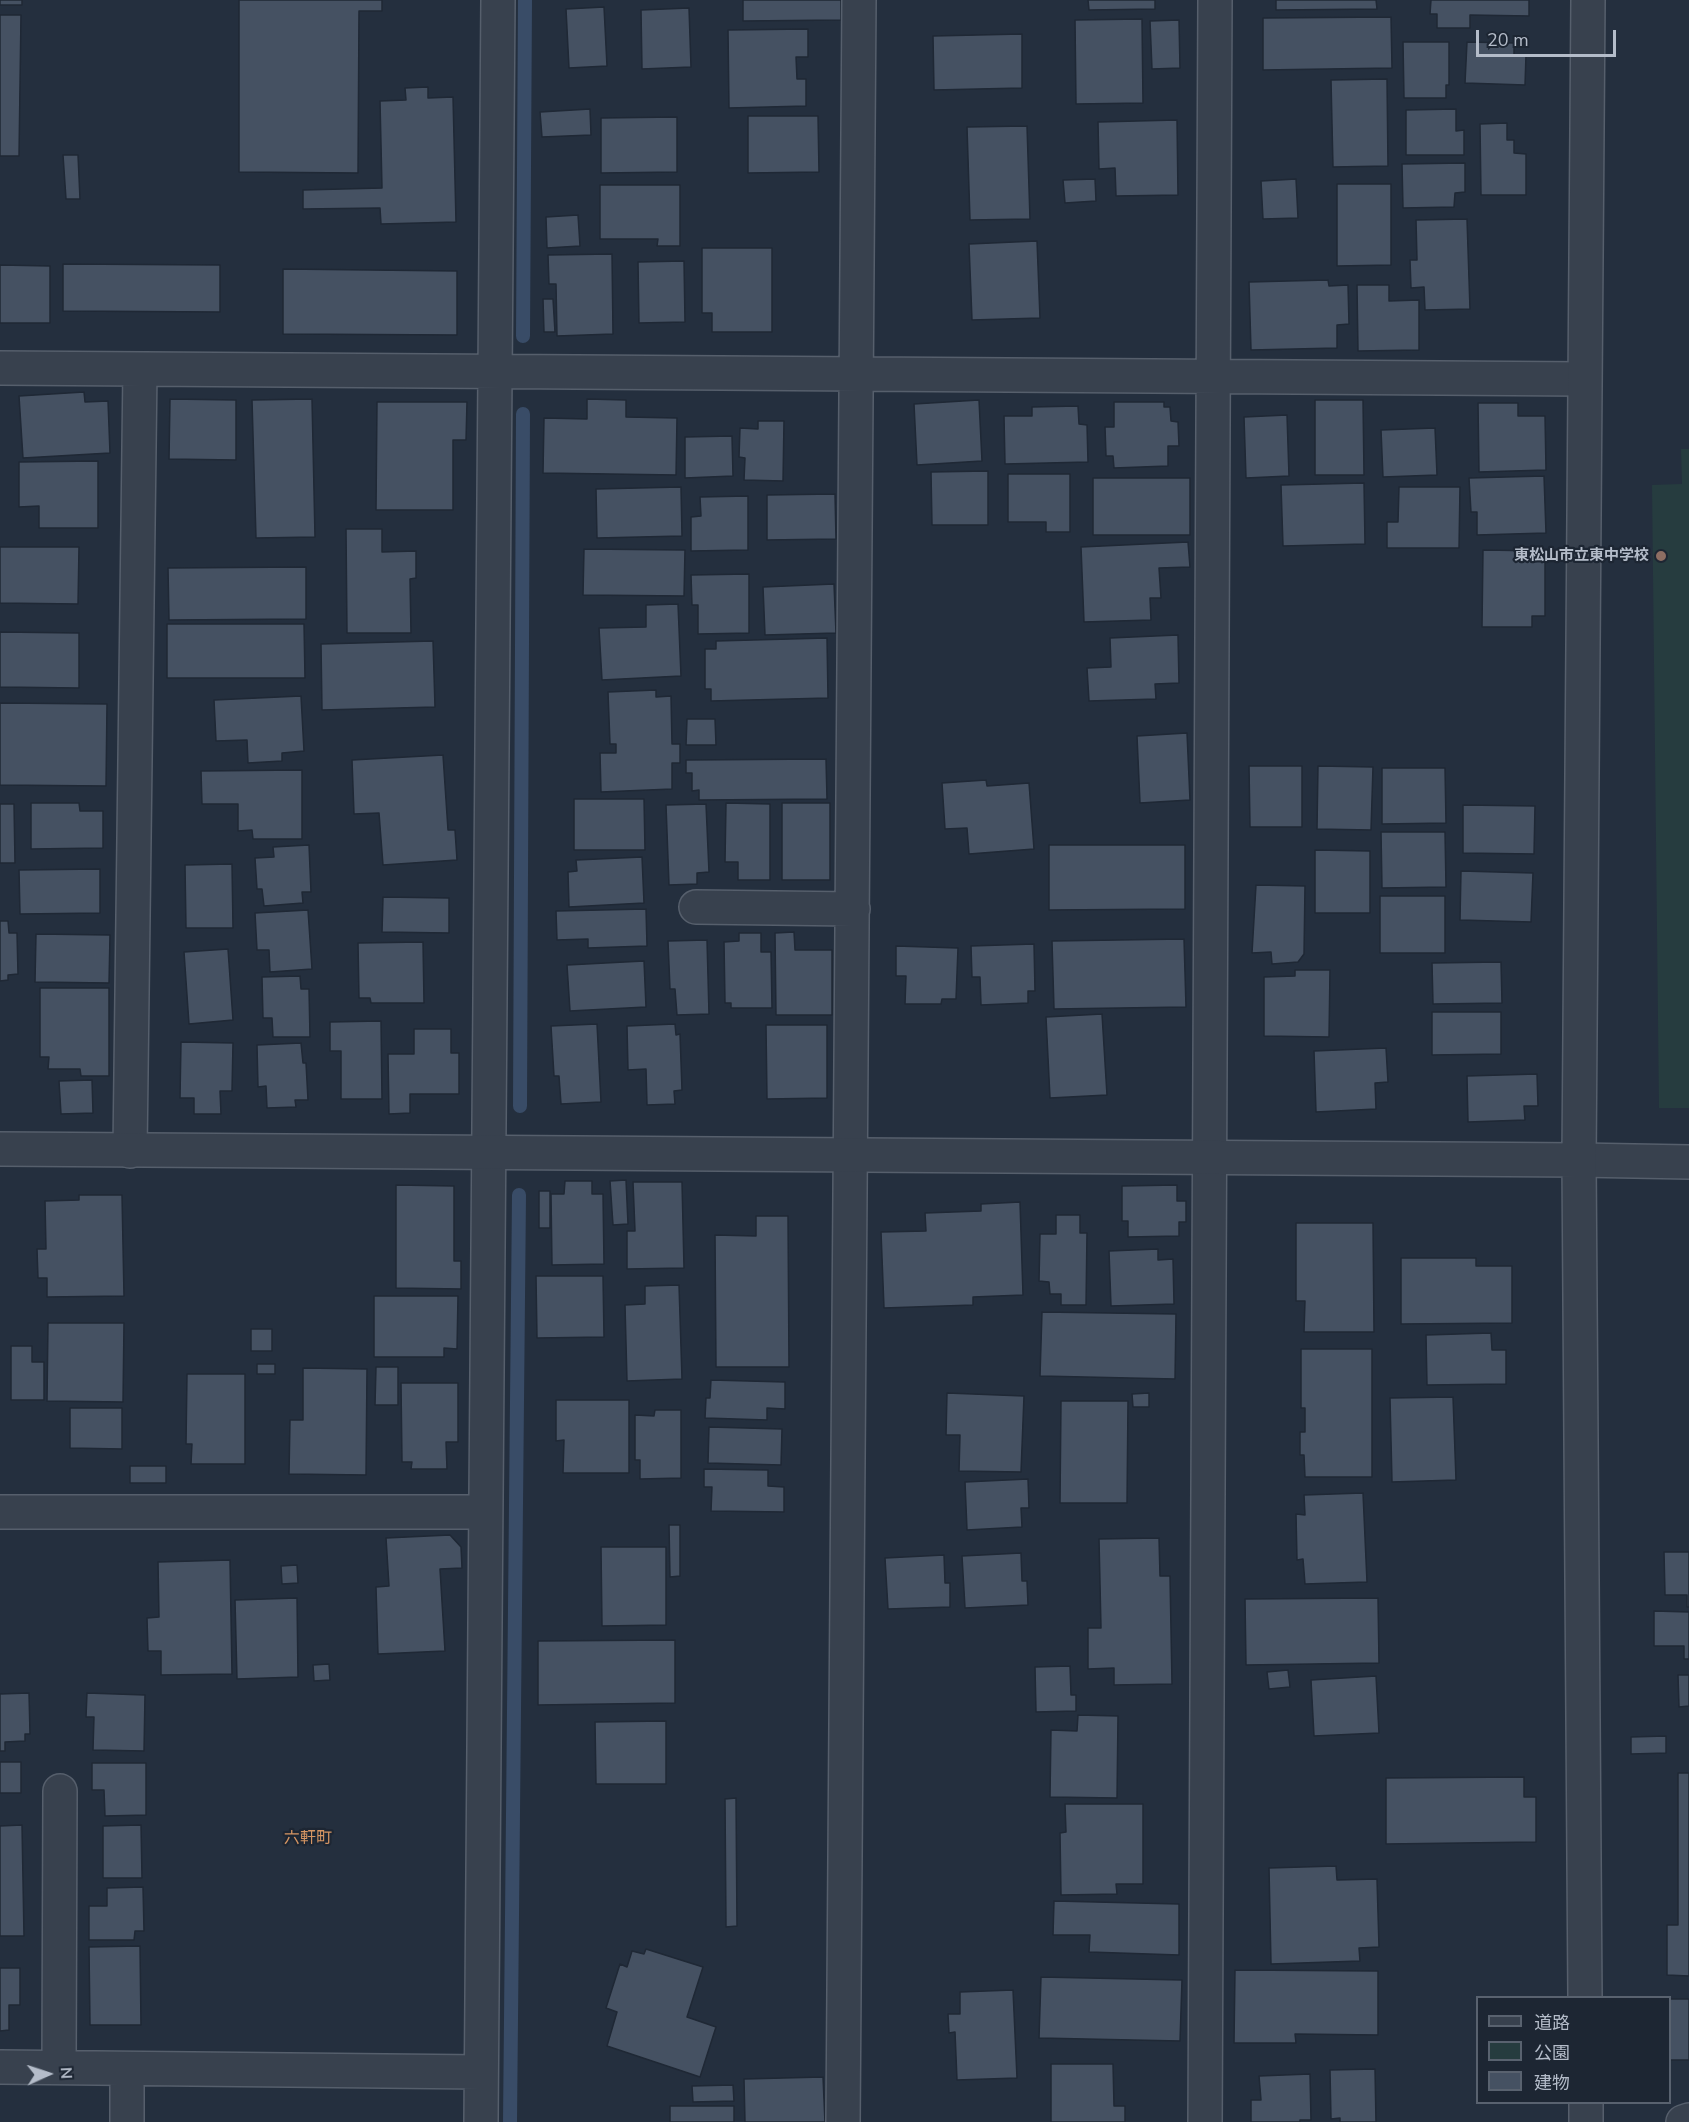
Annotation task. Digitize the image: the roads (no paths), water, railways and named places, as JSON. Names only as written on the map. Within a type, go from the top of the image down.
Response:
[{"type":"street","points":[[481,2122],[484,1512],[498,0]]},
{"type":"street","points":[[843,2122],[859,0]]},
{"type":"street","points":[[1205,2122],[1215,0]]},
{"type":"street","points":[[1585,1996],[1580,1161],[1588,0]]},
{"type":"street","points":[[0,369],[1584,379]]},
{"type":"street","points":[[130,1151],[140,369]]},
{"type":"street","points":[[696,907],[853,909]]},
{"type":"street","points":[[0,1149],[1689,1162]]},
{"type":"street","points":[[0,1512],[484,1512]]},
{"type":"street","points":[[59,2067],[60,1791]]},
{"type":"street","points":[[0,2067],[481,2072]]},
{"type":"street","points":[[127,2069],[127,2122]]},
{"type":"street","points":[[1586,2104],[1586,2122]]},
{"type":"street","points":[[1683,2122],[1689,2120]]},
{"type":"waterway","points":[[523,336],[525,0]]},
{"type":"waterway","points":[[520,1106],[523,414]]},
{"type":"waterway","points":[[510,2122],[519,1195]]},
{"type":"place","name":"東松山市立東中学校","points":[[1661,556]]},
{"type":"district","name":"六軒町","points":[[308,1839]]}]
